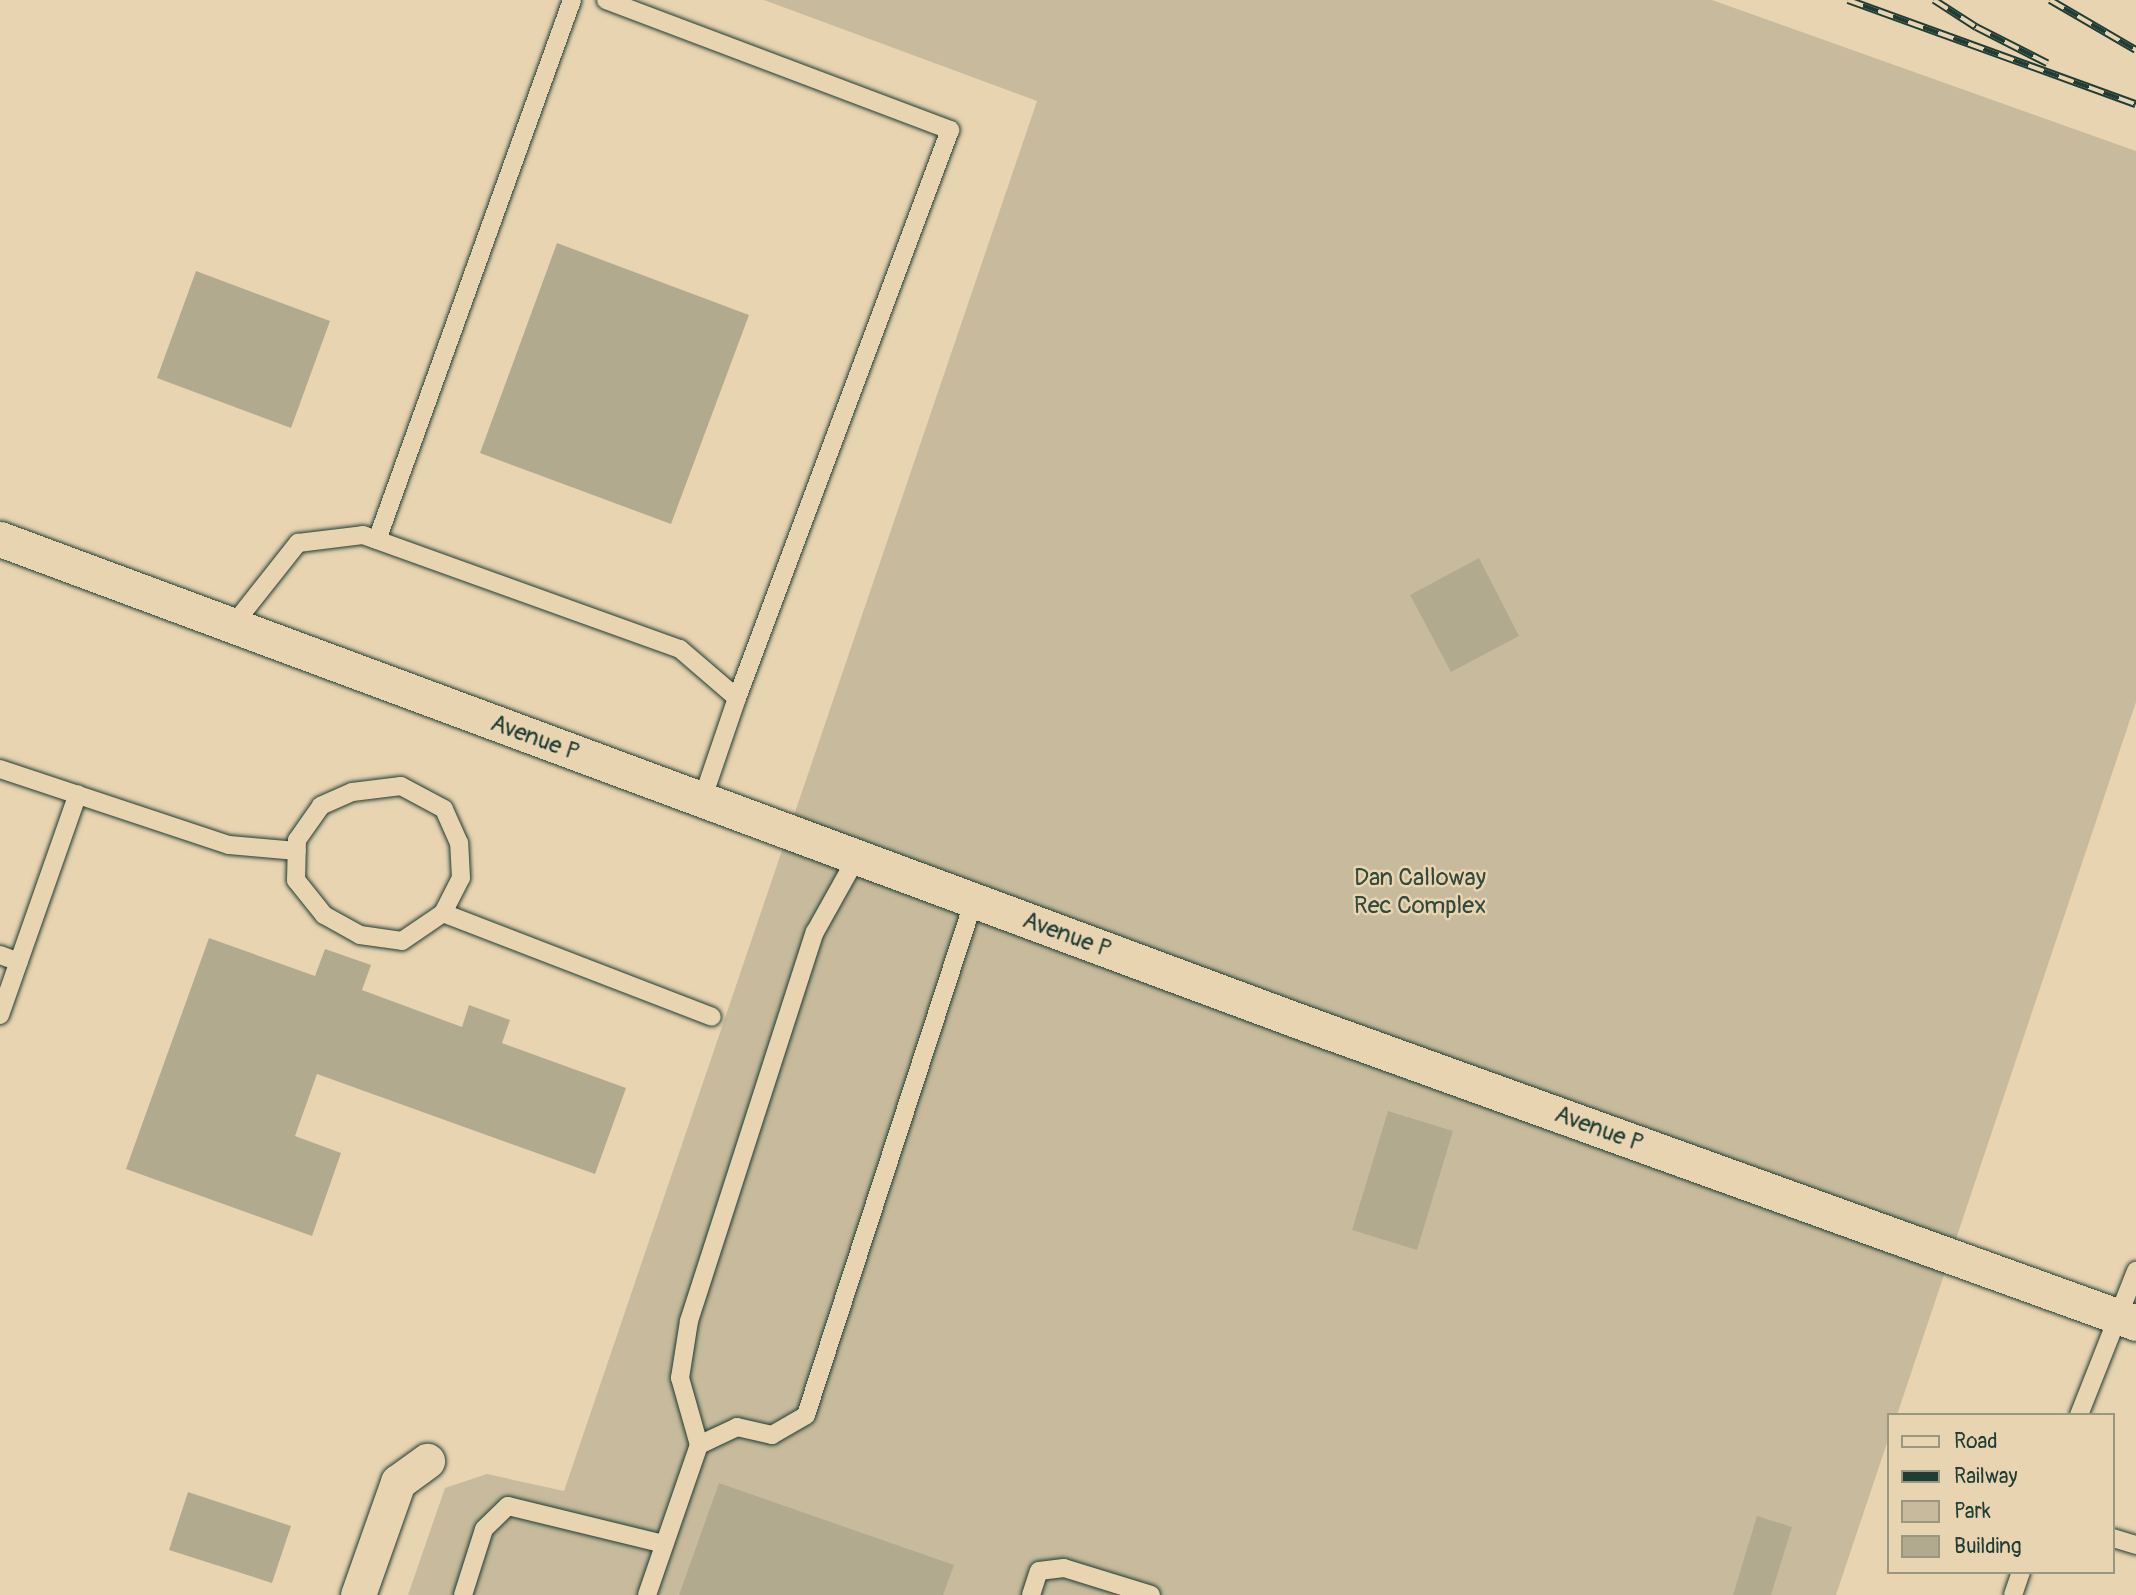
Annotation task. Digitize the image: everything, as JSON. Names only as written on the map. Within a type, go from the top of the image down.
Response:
[{"type":"street","name":"Avenue P","points":[[0,539],[974,900],[2126,1319]]},
{"type":"street","points":[[358,1595],[398,1482],[427,1461]]},
{"type":"lane","points":[[377,540],[572,0]]},
{"type":"lane","points":[[606,0],[950,130],[737,698],[702,800]]},
{"type":"lane","points":[[233,625],[298,542],[363,535],[680,649],[737,698]]},
{"type":"lane","points":[[0,769],[229,845],[297,851]]},
{"type":"lane","points":[[401,786],[444,809],[459,843],[461,878],[443,913],[402,941],[360,935],[324,915],[296,880],[297,840],[321,806],[352,792],[401,786]]},
{"type":"lane","points":[[0,1015],[78,794]]},
{"type":"lane","points":[[647,1595],[699,1445],[680,1378],[689,1321],[815,932],[857,857]]},
{"type":"lane","points":[[699,1445],[737,1427],[772,1435],[806,1415],[974,900]]},
{"type":"lane","points":[[443,913],[712,1017]]},
{"type":"lane","points":[[0,955],[19,962]]},
{"type":"lane","points":[[2080,1413],[2126,1319],[2136,1272]]},
{"type":"lane","points":[[464,1595],[484,1529],[508,1506],[664,1544]]},
{"type":"lane","points":[[2115,1539],[2136,1545]]},
{"type":"lane","points":[[1031,1595],[1039,1571],[1064,1568],[1151,1595]]},
{"type":"lane","points":[[2013,1595],[2020,1574]]},
{"type":"green space","name":"Dan Calloway Rec Complex","points":[[764,0],[1712,0],[2136,151],[2136,702],[1898,1413],[1888,1413],[1888,1440],[1836,1595],[408,1595],[445,1488],[487,1474],[564,1491],[1037,101]]},
{"type":"building","points":[[557,243],[749,315],[671,524],[480,453]]},
{"type":"building","points":[[196,271],[330,321],[291,428],[157,378]]},
{"type":"building","points":[[1479,558],[1519,636],[1451,672],[1410,595]]},
{"type":"building","points":[[209,938],[315,976],[325,949],[371,965],[362,990],[462,1027],[469,1005],[510,1020],[502,1043],[626,1088],[595,1174],[317,1074],[295,1136],[341,1153],[312,1236],[126,1169]]},
{"type":"building","points":[[1388,1111],[1453,1131],[1417,1250],[1352,1230]]},
{"type":"building","points":[[719,1483],[954,1565],[943,1595],[679,1595]]},
{"type":"building","points":[[188,1492],[291,1526],[272,1583],[169,1550]]},
{"type":"building","points":[[1757,1516],[1792,1527],[1771,1595],[1733,1595]]},
{"type":"railway","points":[[1848,0],[2136,104]]},
{"type":"railway","points":[[1934,0],[1976,27],[2047,63]]},
{"type":"railway","points":[[2050,0],[2136,50]]}]
